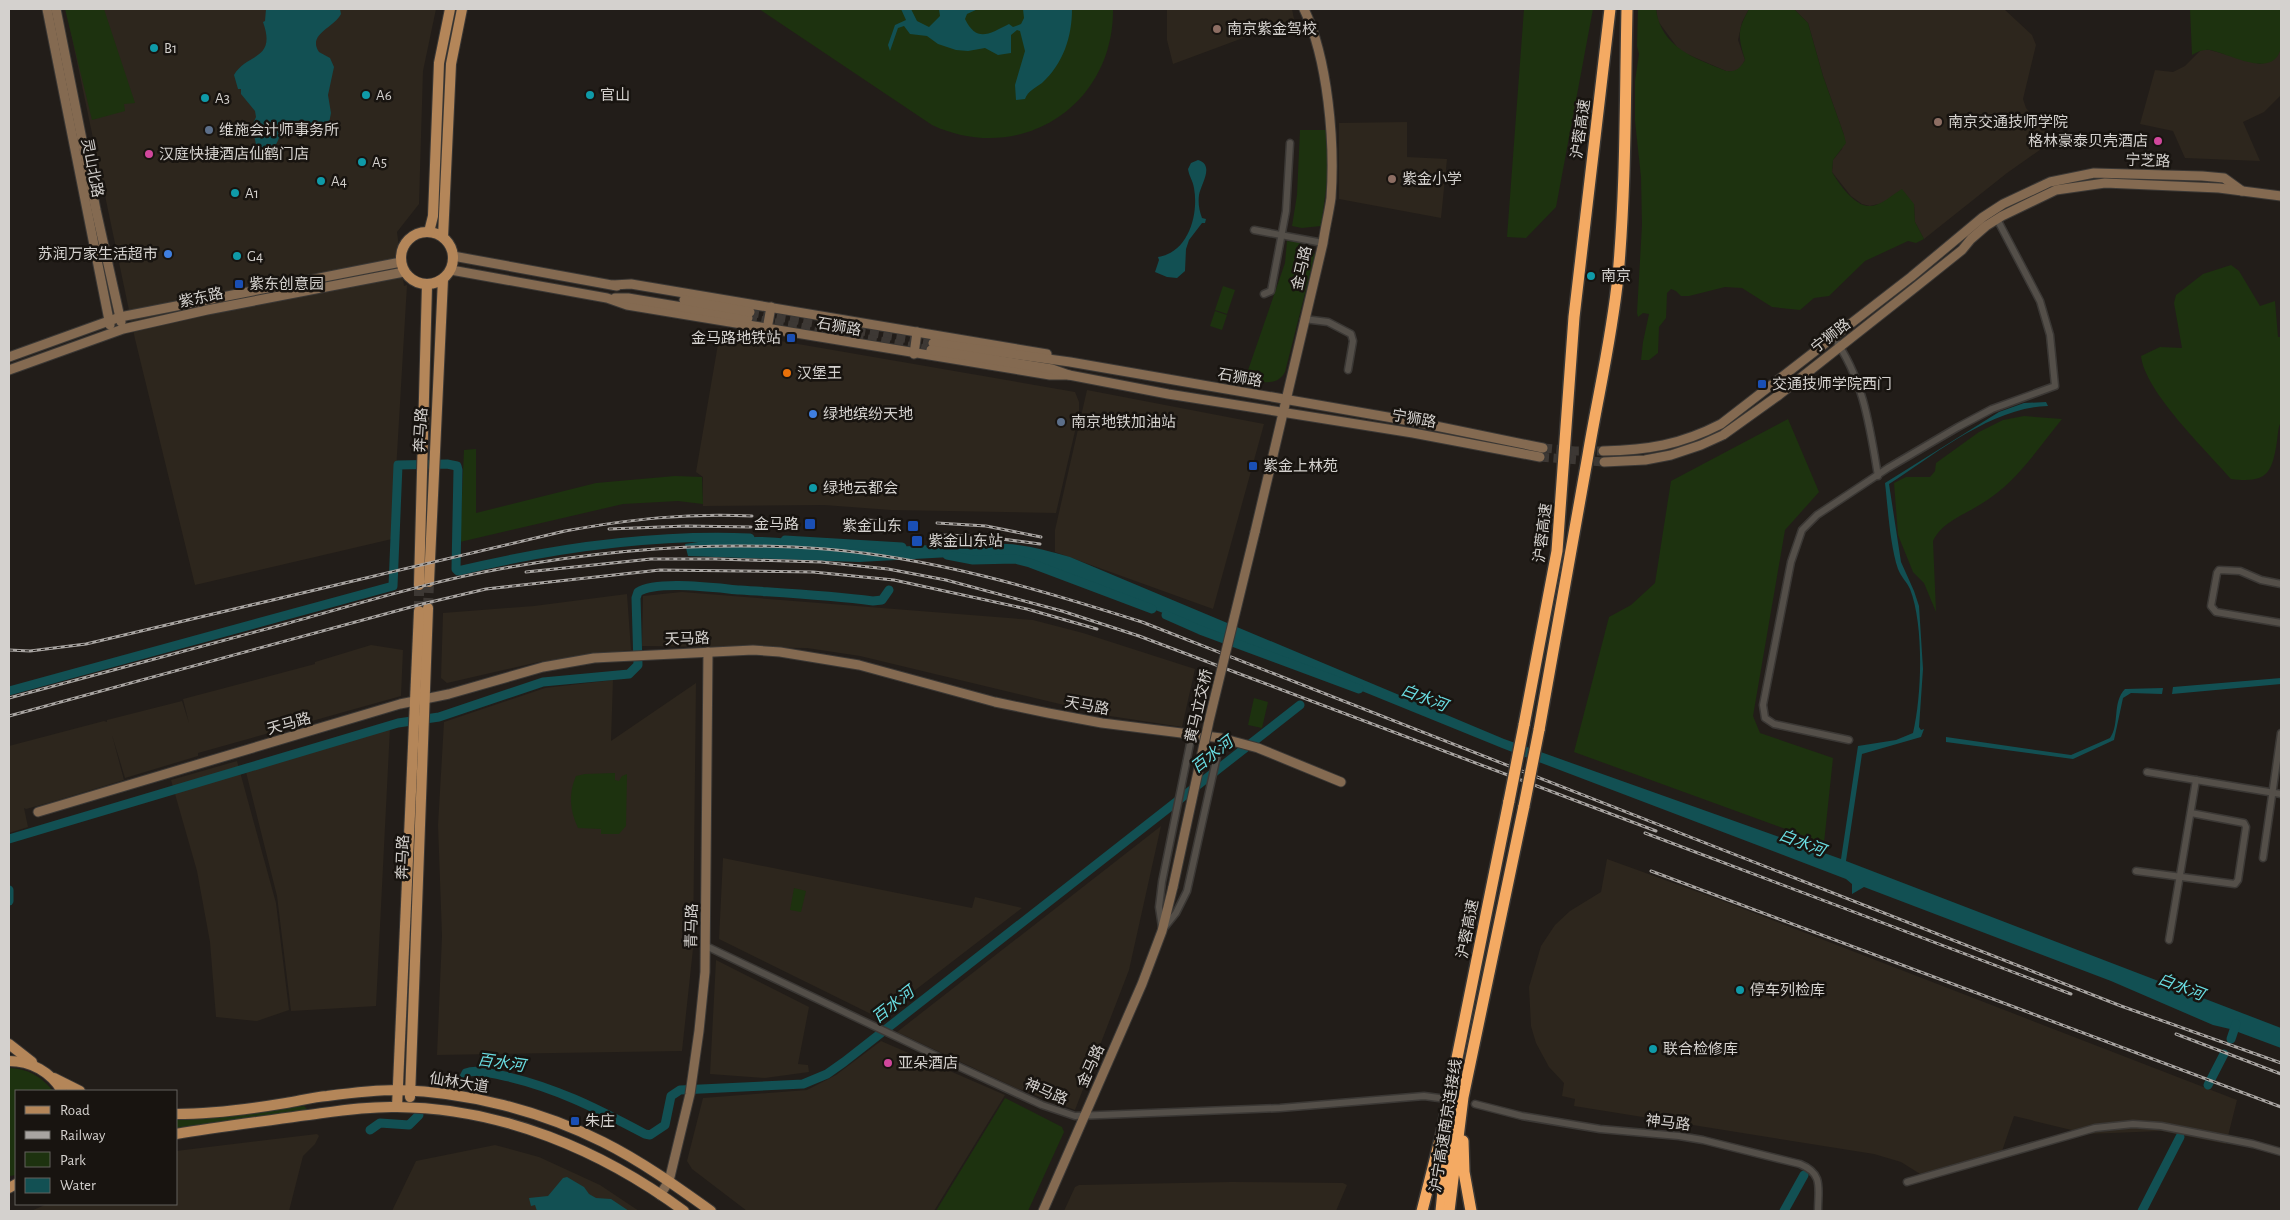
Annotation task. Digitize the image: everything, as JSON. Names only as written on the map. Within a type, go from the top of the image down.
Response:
[{"type":"highway","name":"沪蓉高速","points":[[1458,1053],[1558,550],[1574,308],[1610,9]]},
{"type":"highway","name":"沪蓉高速","points":[[1474,1044],[1539,730],[1606,363],[1616,287],[1624,198],[1627,9]]},
{"type":"highway","points":[[1471,1211],[1465,1179],[1463,1147],[1474,1044]]},
{"type":"highway","name":"沪宁高速南京连接线","points":[[1449,1211],[1462,1105],[1474,1044]]},
{"type":"highway","points":[[1422,1211],[1436,1159],[1458,1053]]},
{"type":"highway","name":"沪宁高速南京连接线","points":[[1441,1211],[1458,1053]]},
{"type":"main road","name":"灵山北路","points":[[47,9],[109,321],[113,333]]},
{"type":"main road","name":"灵山北路","points":[[56,9],[96,210],[123,330]]},
{"type":"main road","points":[[429,232],[432,216],[439,62],[450,9]]},
{"type":"main road","points":[[443,237],[451,64],[462,9]]},
{"type":"main road","name":"金马路","points":[[1255,532],[1322,243],[1330,199],[1332,160],[1325,83],[1318,44],[1304,9]]},
{"type":"main road","name":"宁芝路","points":[[2050,182],[2094,173],[2202,176],[2224,178],[2242,191]]},
{"type":"main road","name":"宁狮路","points":[[1603,451],[1637,450],[1667,446],[1701,434],[1740,411],[1911,277],[1983,217],[2003,204],[2050,182]]},
{"type":"main road","name":"宁芝路","points":[[2056,190],[2105,183],[2219,188],[2281,196]]},
{"type":"main road","name":"宁狮路","points":[[1604,462],[1645,460],[1671,455],[1723,435],[1773,400],[1962,250],[1971,239],[1997,219],[2056,190]]},
{"type":"main road","points":[[429,232],[443,237],[452,249],[451,270],[443,279],[427,285],[417,283],[402,267],[401,253],[410,237],[418,233],[429,232]]},
{"type":"main road","name":"石狮路","points":[[453,256],[613,285],[749,315],[628,298],[607,298]]},
{"type":"main road","name":"紫东路","points":[[9,357],[120,317],[402,267]]},
{"type":"main road","name":"紫东路","points":[[9,370],[123,330],[402,267]]},
{"type":"main road","name":"石狮路","points":[[451,270],[607,298],[628,305],[767,329],[1050,375],[1068,375]]},
{"type":"main road","name":"奔马路","points":[[424,583],[429,463],[443,279]]},
{"type":"main road","name":"石狮路","points":[[613,285],[630,284],[771,307],[1054,355],[1070,362]]},
{"type":"main road","name":"奔马路","points":[[427,285],[424,358],[429,463]]},
{"type":"main road","points":[[767,329],[771,307]]},
{"type":"main road","points":[[914,354],[917,332]]},
{"type":"main road","name":"石狮路","points":[[1283,411],[1168,394],[932,346],[1070,362],[1286,400]]},
{"type":"main road","name":"宁狮路","points":[[1286,400],[1416,422],[1543,448]]},
{"type":"main road","name":"宁狮路","points":[[1283,411],[1540,457]]},
{"type":"main road","name":"黄马立交桥","points":[[1174,887],[1209,721],[1255,532]]},
{"type":"main road","name":"奔马路","points":[[397,1106],[418,726],[424,711],[423,609],[413,714],[418,726],[410,1107]]},
{"type":"main road","name":"天马路","points":[[38,812],[424,699],[542,667],[594,658],[630,655],[753,650],[836,660],[1004,704],[1102,723],[1221,738],[1258,748],[1341,782]]},
{"type":"main road","name":"青马路","points":[[660,1194],[669,1181],[690,1094],[700,1031],[706,946],[708,652]]},
{"type":"main road","name":"金马路","points":[[1043,1211],[1142,984],[1162,931],[1174,887]]},
{"type":"main road","points":[[9,1044],[45,1072],[61,1090]]},
{"type":"main road","points":[[9,1061],[24,1063],[78,1090]]},
{"type":"main road","name":"仙林大道","points":[[178,1114],[234,1110],[326,1096],[397,1090],[460,1096],[540,1116],[573,1128],[627,1155],[669,1181],[711,1211]]},
{"type":"main road","name":"仙林大道","points":[[178,1134],[347,1109],[397,1106],[465,1114],[508,1123],[554,1138],[619,1168],[684,1211]]},
{"type":"main road","points":[[619,1168],[627,1155]]},
{"type":"street","points":[[1264,294],[1271,291],[1282,236],[1290,143]]},
{"type":"street","points":[[1850,740],[1774,724],[1765,718],[1763,704],[1791,562],[1802,530],[1817,515],[1878,476],[1992,409],[2055,386],[2050,335],[2040,301],[1997,219]]},
{"type":"street","points":[[1254,230],[1322,243]]},
{"type":"street","points":[[1304,319],[1328,322],[1351,334],[1352,341],[1348,370]]},
{"type":"street","points":[[1833,337],[1840,346],[1865,401],[1878,476]]},
{"type":"street","points":[[2281,584],[2261,580],[2240,571],[2219,570],[2211,606],[2216,612],[2281,623]]},
{"type":"street","points":[[2263,858],[2281,733]]},
{"type":"street","name":"金马路","points":[[1162,931],[1159,907],[1162,882],[1192,734]]},
{"type":"street","name":"金马路","points":[[1162,931],[1176,913],[1187,891],[1221,738]]},
{"type":"street","points":[[2147,772],[2281,794]]},
{"type":"street","points":[[2169,940],[2196,780]]},
{"type":"street","points":[[2136,871],[2235,884],[2238,880],[2243,855],[2246,832],[2244,824],[2191,814]]},
{"type":"street","name":"神马路","points":[[706,946],[890,1034],[1067,1114],[1084,1117],[1102,1114],[1280,1108],[1424,1096],[1439,1098]]},
{"type":"street","name":"神马路","points":[[1475,1104],[1522,1116],[1600,1129],[1680,1136],[1702,1140],[1800,1164],[1812,1169],[1817,1175],[1818,1211]]},
{"type":"street","points":[[1907,1182],[2095,1128],[2132,1124],[2170,1128],[2253,1144],[2281,1152]]},
{"type":"shaded area","points":[[66,9],[436,9],[423,71],[419,204],[397,232],[404,286],[407,285],[392,539],[195,585],[135,339]]},
{"type":"shaded area","name":"南京紫金驾校","points":[[1167,9],[1292,9],[1294,19],[1173,64],[1167,40]]},
{"type":"shaded area","points":[[1656,9],[1749,9],[1742,22],[1738,40],[1745,60],[1740,69],[1733,72],[1726,71],[1680,51],[1658,21]]},
{"type":"shaded area","name":"南京交通技师学院","points":[[1794,9],[2004,9],[2032,35],[2036,45],[2023,99],[2026,108],[2054,140],[2007,173],[1924,239],[1915,222],[1914,204],[1878,204],[1870,206],[1862,204],[1851,196],[1832,172],[1833,160],[1842,149],[1844,135],[1823,76],[1808,23]]},
{"type":"shaded area","points":[[2281,49],[2281,95],[2264,112],[2243,122],[2260,161],[2185,158],[2173,131],[2140,124],[2155,70],[2173,72],[2185,66],[2201,50],[2210,50],[2260,64],[2273,60]]},
{"type":"shaded area","name":"紫金小学","points":[[1407,122],[1407,157],[1447,159],[1441,218],[1339,199],[1339,123]]},
{"type":"shaded area","name":"绿地云都会","points":[[723,331],[1075,392],[1079,402],[1079,414],[1056,513],[891,510],[824,505],[703,506],[703,477],[696,472],[718,344],[721,343]]},
{"type":"shaded area","points":[[1087,390],[1264,424],[1213,609],[1055,552],[1055,530]]},
{"type":"shaded area","points":[[682,592],[1033,620],[1083,633],[1195,669],[1182,727],[1110,716],[860,656],[807,648],[642,646],[643,596]]},
{"type":"shaded area","points":[[627,594],[631,650],[539,662],[447,683],[441,678],[443,613],[534,606]]},
{"type":"shaded area","points":[[371,645],[403,650],[401,696],[198,753],[198,756],[125,778],[112,735],[124,780],[55,801],[24,808],[28,827],[9,833],[9,746],[182,701],[189,723],[183,699],[315,664],[315,662]]},
{"type":"shaded area","points":[[613,680],[611,741],[696,683],[693,949],[682,1051],[437,1055],[442,936],[438,825],[444,722],[545,688]]},
{"type":"shaded area","points":[[390,728],[376,1006],[291,1011],[277,896],[246,772]]},
{"type":"shaded area","points":[[237,761],[276,903],[289,1010],[257,1021],[216,1017],[210,942],[197,871],[171,780]]},
{"type":"shaded area","points":[[1161,826],[1129,970],[1075,1110],[1016,1088],[897,1032]]},
{"type":"shaded area","points":[[723,858],[972,908],[975,897],[1022,908],[879,1018],[719,939]]},
{"type":"shaded area","points":[[1607,859],[1723,901],[2237,1100],[2226,1144],[2161,1131],[2088,1134],[2014,1116],[2000,1157],[1925,1177],[1901,1162],[1874,1154],[1574,1106],[1575,1099],[1562,1096],[1564,1083],[1549,1067],[1536,1043],[1531,1026],[1529,987],[1541,946],[1555,925],[1570,911],[1601,892]]},
{"type":"shaded area","points":[[716,960],[809,1007],[798,1064],[808,1065],[809,1072],[765,1078],[710,1074]]},
{"type":"shaded area","points":[[881,1041],[1005,1095],[934,1211],[747,1211],[692,1169],[687,1161],[703,1098],[807,1090],[836,1075]]},
{"type":"shaded area","points":[[317,1134],[319,1136],[315,1144],[303,1156],[289,1211],[31,1211],[45,1205],[178,1205],[178,1151]]},
{"type":"shaded area","points":[[495,1145],[539,1157],[600,1185],[639,1211],[392,1211],[416,1161]]},
{"type":"shaded area","points":[[1231,1182],[1343,1183],[1347,1185],[1336,1211],[1064,1211],[1075,1187],[1079,1185]]},
{"type":"green space","points":[[65,9],[104,9],[135,103],[124,104],[125,111],[92,120]]},
{"type":"green space","points":[[759,9],[1113,9],[1109,44],[1098,74],[1079,99],[1056,119],[1028,132],[998,138],[965,136],[932,125]]},
{"type":"green space","points":[[1524,9],[1593,9],[1556,207],[1526,238],[1507,237]]},
{"type":"green space","points":[[1638,9],[1656,9],[1659,22],[1665,33],[1681,50],[1726,71],[1733,71],[1738,69],[1745,60],[1740,34],[1742,23],[1749,9],[1794,9],[1808,23],[1823,76],[1846,143],[1833,160],[1832,172],[1848,194],[1864,205],[1878,204],[1902,189],[1914,204],[1915,222],[1924,239],[1916,243],[1908,241],[1865,261],[1829,296],[1814,298],[1800,310],[1772,307],[1742,288],[1725,287],[1689,296],[1681,296],[1671,289],[1667,293],[1666,318],[1659,327],[1658,353],[1649,360],[1641,360],[1649,314],[1643,313],[1638,317],[1637,313],[1642,225],[1641,177],[1635,121],[1635,81],[1639,54],[1637,46]]},
{"type":"green space","points":[[2190,9],[2281,9],[2282,42],[2277,57],[2270,62],[2261,64],[2210,50],[2203,50],[2192,55]]},
{"type":"green space","points":[[1300,130],[1327,130],[1330,161],[1321,226],[1302,228],[1292,226],[1297,195]]},
{"type":"green space","points":[[1287,241],[1298,242],[1315,254],[1285,372],[1281,377],[1272,382],[1245,379],[1285,263]]},
{"type":"green space","points":[[2231,265],[2239,271],[2260,306],[2275,301],[2278,337],[2281,337],[2281,422],[2275,453],[2273,462],[2265,474],[2260,478],[2252,480],[2231,479],[2193,437],[2153,386],[2141,356],[2160,347],[2182,348],[2174,303],[2176,295],[2203,274]]},
{"type":"green space","points":[[1223,286],[1235,290],[1227,314],[1215,310]]},
{"type":"green space","points":[[1215,311],[1227,315],[1222,330],[1210,326]]},
{"type":"green space","points":[[2024,416],[2062,419],[2025,466],[2005,486],[1981,504],[1948,524],[1937,534],[1933,541],[1936,612],[1924,583],[1913,572],[1898,535],[1894,483],[1906,477],[1930,477],[1935,471],[1936,463],[1979,432],[2003,420]]},
{"type":"green space","points":[[1788,419],[1819,492],[1785,530],[1753,716],[1760,733],[1833,758],[1824,843],[1574,752],[1609,617],[1631,605],[1655,583],[1671,481]]},
{"type":"green space","points":[[476,449],[476,513],[596,483],[675,476],[702,477],[703,504],[678,501],[623,504],[460,542],[464,450]]},
{"type":"green space","points":[[1254,698],[1268,702],[1262,728],[1248,725]]},
{"type":"green space","points":[[615,773],[615,780],[619,781],[622,776],[627,774],[626,826],[619,834],[601,834],[601,829],[578,828],[571,802],[573,783],[576,776]]},
{"type":"green space","points":[[794,888],[806,891],[801,912],[790,910]]},
{"type":"green space","points":[[9,1068],[16,1068],[34,1074],[52,1090],[15,1090],[15,1175],[10,1176]]},
{"type":"green space","points":[[1005,1098],[1062,1127],[1064,1132],[1028,1211],[936,1211]]},
{"type":"green space","points":[[304,1106],[307,1109],[305,1112],[178,1129],[178,1119],[197,1119]]},
{"type":"water","points":[[266,9],[340,9],[341,14],[316,40],[319,52],[330,58],[334,67],[328,95],[331,113],[327,133],[316,137],[306,133],[314,133],[318,129],[313,131],[290,127],[303,124],[286,125],[273,148],[264,151],[257,149],[252,126],[256,117],[255,111],[241,94],[241,89],[238,89],[234,75],[239,68],[258,55],[266,44],[263,22],[265,21]]},
{"type":"water","points":[[901,9],[911,9],[917,21],[929,27],[940,16],[939,9],[978,9],[967,14],[965,19],[970,27],[979,34],[995,31],[1009,24],[1013,27],[1021,24],[1024,18],[1023,9],[1072,9],[1072,19],[1065,49],[1056,67],[1025,99],[1016,100],[1015,85],[1025,51],[1020,31],[1017,30],[1011,35],[1011,53],[998,55],[985,48],[968,51],[956,50],[938,44],[927,36],[910,34],[904,26],[898,28],[890,51],[888,45],[895,25],[906,20]]},
{"type":"water","points":[[1198,160],[1206,166],[1206,175],[1199,195],[1199,209],[1202,218],[1206,219],[1205,223],[1202,223],[1189,240],[1186,249],[1185,271],[1177,278],[1167,277],[1155,272],[1159,260],[1158,257],[1168,254],[1177,248],[1184,241],[1189,231],[1193,221],[1195,199],[1188,169],[1191,163]]},
{"type":"water","name":"白水河","points":[[2046,402],[2048,406],[2027,408],[1985,423],[1964,434],[1889,484],[1901,562],[1919,606],[1923,669],[1919,727],[1921,730],[1924,729],[1921,737],[1862,754],[1846,861],[2281,1028],[2281,1048],[2230,1029],[2213,1025],[2111,981],[1864,887],[1852,894],[1852,884],[1846,879],[1502,748],[1320,674],[1034,563],[1000,557],[969,556],[859,562],[688,556],[685,544],[757,537],[874,547],[973,543],[1007,544],[1031,547],[1070,557],[1504,739],[1841,859],[1858,746],[1896,740],[1913,733],[1918,700],[1920,660],[1918,621],[1910,589],[1899,572],[1895,559],[1885,483],[1999,412],[2024,403]]},
{"type":"water","points":[[2281,678],[2281,684],[2172,694],[2173,687]]},
{"type":"water","points":[[2163,688],[2162,694],[2131,693],[2123,698],[2114,740],[2073,759],[1946,742],[1946,737],[2071,755],[2110,738],[2115,726],[2119,700],[2125,689]]},
{"type":"water","points":[[567,1177],[584,1187],[589,1194],[596,1198],[611,1199],[629,1211],[537,1211],[535,1205],[531,1206],[529,1198],[548,1196],[563,1178]]},
{"type":"waterway","points":[[9,691],[393,586],[398,465],[447,464],[457,466],[456,569],[458,571],[566,549],[603,544],[676,538],[750,538]]},
{"type":"waterway","points":[[785,540],[902,547]]},
{"type":"waterway","points":[[947,555],[973,560],[1015,559],[1152,609]]},
{"type":"waterway","points":[[9,839],[398,723],[439,717],[543,682],[629,674],[638,665],[636,598],[638,592],[647,588],[659,586],[702,587],[873,601],[882,600],[889,590]]},
{"type":"waterway","points":[[1166,615],[1200,630],[1359,689]]},
{"type":"waterway","name":"百水河","points":[[463,1079],[466,1073],[479,1071],[538,1085],[575,1099],[650,1135],[665,1125],[671,1096],[680,1090],[803,1084],[827,1074],[1300,705]]},
{"type":"waterway","points":[[9,890],[9,901]]},
{"type":"waterway","points":[[2231,1039],[2236,1024]]},
{"type":"waterway","points":[[2208,1085],[2224,1054]]},
{"type":"waterway","name":"百水河","points":[[370,1130],[380,1123],[409,1125],[419,1115]]},
{"type":"waterway","points":[[2142,1211],[2180,1137]]},
{"type":"waterway","points":[[1784,1211],[1804,1175]]},
{"type":"tunnel","points":[[750,312],[933,343]]},
{"type":"tunnel","points":[[748,318],[931,350]]},
{"type":"tunnel","points":[[1543,448],[1603,451]]},
{"type":"tunnel","points":[[1540,457],[1604,462]]},
{"type":"tunnel","points":[[428,608],[429,582]]},
{"type":"tunnel","points":[[419,585],[419,611]]},
{"type":"railway","points":[[9,650],[30,651],[86,644],[565,531],[613,523],[681,516],[752,516]]},
{"type":"railway","points":[[863,520],[887,521]]},
{"type":"railway","points":[[937,523],[986,526],[1041,537]]},
{"type":"railway","points":[[609,529],[686,526],[751,527]]},
{"type":"railway","points":[[863,531],[887,532]]},
{"type":"railway","points":[[937,535],[979,536],[1040,544]]},
{"type":"railway","points":[[9,698],[422,586],[477,573],[545,561],[664,548],[704,546],[785,547],[866,553],[985,576],[1142,622],[2121,1006],[2281,1063]]},
{"type":"railway","points":[[526,572],[651,559],[715,559],[821,562],[888,569],[946,580],[1062,611],[1139,636],[1656,831]]},
{"type":"railway","points":[[9,716],[422,604],[486,589],[660,570],[813,572],[894,580],[1027,609],[1097,629]]},
{"type":"railway","points":[[1645,833],[2071,994]]},
{"type":"railway","points":[[1651,871],[2281,1107]]},
{"type":"railway","points":[[2176,1034],[2281,1074]]},
{"type":"place","name":"南京紫金驾校","points":[[1217,29]]},
{"type":"place","name":"B1","points":[[154,48]]},
{"type":"place","name":"A6","points":[[366,95]]},
{"type":"place","name":"官山","points":[[590,95]]},
{"type":"place","name":"A3","points":[[205,98]]},
{"type":"place","name":"南京交通技师学院","points":[[1938,122]]},
{"type":"place","name":"维施会计师事务所","points":[[209,130]]},
{"type":"place","name":"格林豪泰贝壳酒店","points":[[2158,141]]},
{"type":"place","name":"汉庭快捷酒店仙鹤门店","points":[[149,154]]},
{"type":"place","name":"A5","points":[[362,162]]},
{"type":"place","name":"紫金小学","points":[[1392,179]]},
{"type":"place","name":"A4","points":[[321,181]]},
{"type":"place","name":"A1","points":[[235,193]]},
{"type":"place","name":"苏润万家生活超市","points":[[168,254]]},
{"type":"place","name":"G4","points":[[237,256]]},
{"type":"place","name":"南京","points":[[1591,276]]},
{"type":"place","name":"紫东创意园","points":[[239,284]]},
{"type":"place","name":"金马路地铁站","points":[[791,338]]},
{"type":"place","name":"汉堡王","points":[[787,373]]},
{"type":"place","name":"交通技师学院西门","points":[[1762,384]]},
{"type":"place","name":"绿地缤纷天地","points":[[813,414]]},
{"type":"place","name":"南京地铁加油站","points":[[1061,422]]},
{"type":"place","name":"紫金上林苑","points":[[1253,466]]},
{"type":"place","name":"绿地云都会","points":[[813,488]]},
{"type":"place","name":"金马路","points":[[810,524]]},
{"type":"place","name":"紫金山东","points":[[913,526]]},
{"type":"place","name":"紫金山东站","points":[[917,541]]},
{"type":"place","name":"停车列检库","points":[[1740,990]]},
{"type":"place","name":"联合检修库","points":[[1653,1049]]},
{"type":"place","name":"亚朵酒店","points":[[888,1063]]},
{"type":"place","name":"朱庄","points":[[575,1121]]}]
